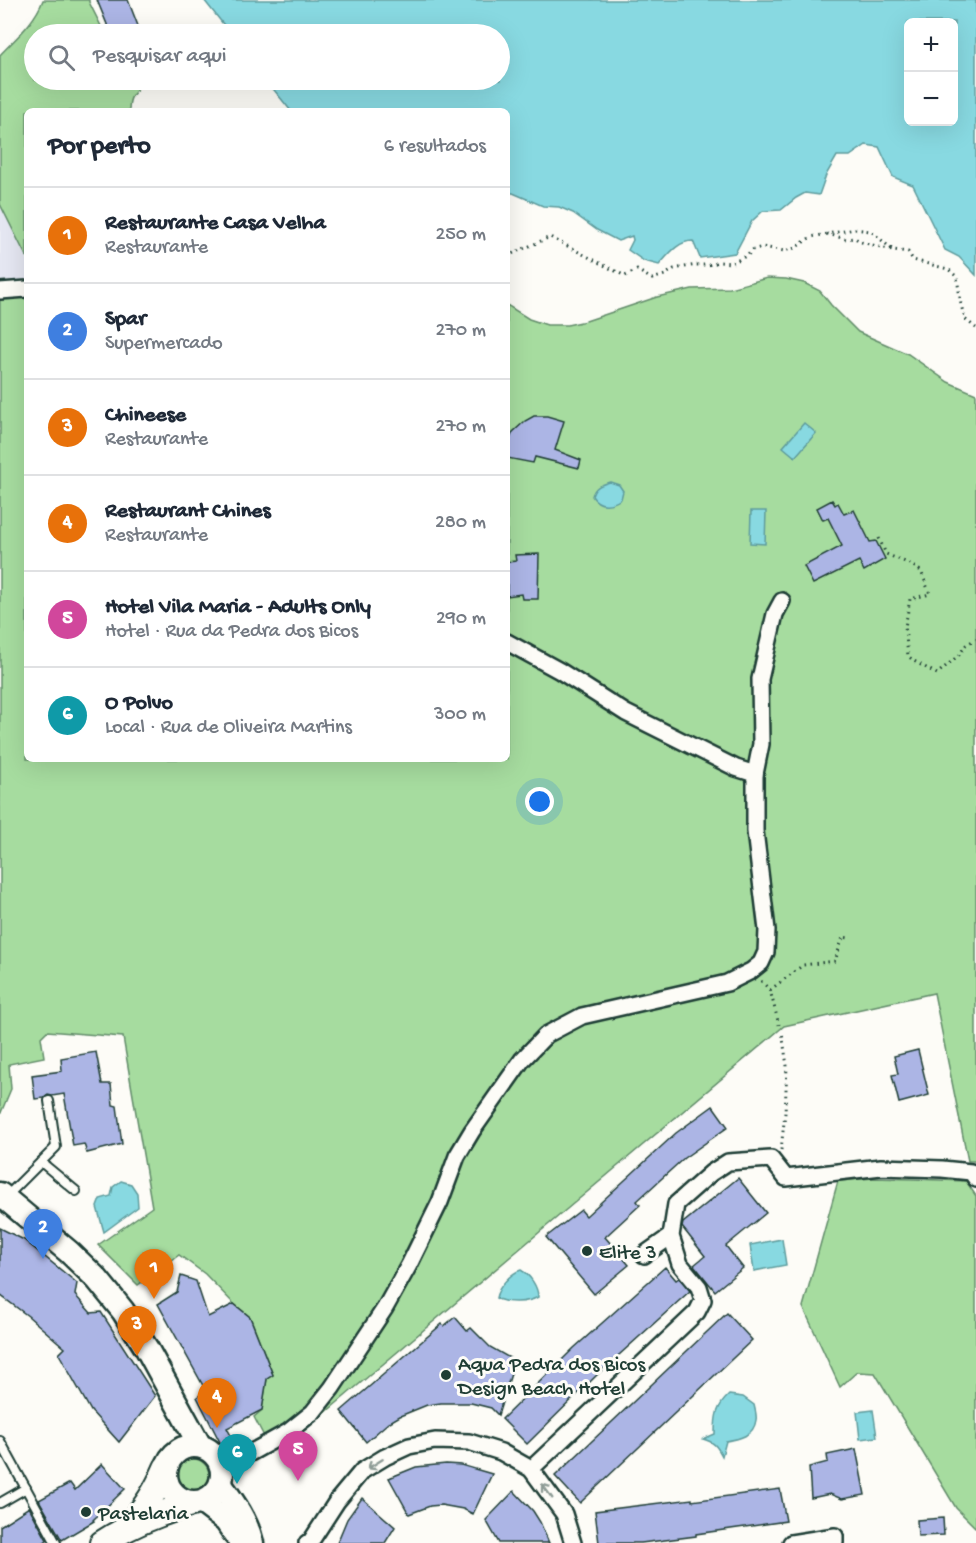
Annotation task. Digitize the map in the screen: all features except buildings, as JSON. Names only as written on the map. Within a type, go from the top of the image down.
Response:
[{"type":"main road","points":[[109,1538],[132,1521],[146,1505],[158,1487],[170,1461]]},
{"type":"main road","points":[[109,1538],[155,1516],[198,1502]]},
{"type":"street","points":[[0,291],[24,289]]},
{"type":"street","points":[[171,1392],[176,1413],[176,1434],[166,1477],[172,1492],[179,1498],[198,1502],[213,1496],[221,1476],[234,1462],[288,1432],[313,1413],[332,1388],[385,1308],[409,1265],[440,1202],[457,1156],[472,1131],[522,1060],[546,1035],[582,1016],[727,983],[751,971],[761,963],[766,952],[767,930],[755,831],[755,774],[761,744],[760,679],[775,614],[782,600]]},
{"type":"street","points":[[510,644],[560,670],[626,713],[736,768],[755,774]]},
{"type":"street","points":[[531,1469],[697,1312],[703,1300],[699,1287],[680,1264],[671,1236],[676,1204],[711,1173],[728,1162],[771,1159],[786,1178],[881,1167],[970,1172],[976,1179]]},
{"type":"street","points":[[3,1196],[69,1252],[97,1279],[123,1311],[147,1349],[200,1446]]},
{"type":"street","points":[[644,1255],[671,1236]]},
{"type":"street","points":[[307,1543],[311,1541],[337,1501],[363,1471],[409,1446],[435,1441],[469,1442],[501,1452],[531,1469],[564,1514],[573,1543]]},
{"type":"street","points":[[170,1461],[185,1447],[200,1446],[214,1453],[221,1476],[238,1508],[252,1543]]},
{"type":"street","points":[[198,1502],[226,1521],[241,1543]]},
{"type":"street","points":[[791,1543],[835,1536],[836,1543]]},
{"type":"lane","points":[[3,1196],[56,1147],[49,1101]]},
{"type":"lane","points":[[41,1162],[76,1191]]},
{"type":"lane","points":[[0,1441],[56,1543]]},
{"type":"lane","points":[[0,1503],[26,1488]]},
{"type":"path","points":[[510,255],[550,237],[625,276],[637,270],[652,279],[665,276],[674,269],[719,262],[732,263],[748,255],[752,250],[763,247],[784,251],[795,248],[811,237],[855,229],[871,231],[893,250]]},
{"type":"path","points":[[825,234],[846,239],[855,238],[861,242],[908,252],[913,260],[948,269],[957,277],[965,319],[976,328]]},
{"type":"path","points":[[879,538],[886,554],[910,564],[921,572],[930,594],[910,599],[905,627],[908,656],[937,674],[959,655],[966,645],[976,639]]},
{"type":"path","points":[[770,990],[803,965],[835,961],[843,937],[850,938]]},
{"type":"path","points":[[751,971],[770,990],[779,1026]]},
{"type":"path","points":[[771,1159],[782,1149],[784,1131],[786,1066],[782,1032]]},
{"type":"shaded area","points":[[0,204],[24,252],[24,282],[0,285]]},
{"type":"green space","points":[[43,0],[89,0],[100,24],[29,24]]},
{"type":"green space","points":[[24,30],[24,90],[136,90],[130,100],[129,108],[24,108],[24,252],[0,204],[0,55]]},
{"type":"green space","points":[[767,278],[804,283],[820,291],[858,332],[908,354],[948,382],[976,394],[976,1161],[968,1161],[934,993],[784,1026],[312,1424],[270,1448],[254,1417],[262,1410],[267,1379],[273,1375],[250,1317],[205,1274],[179,1255],[138,1285],[98,1245],[152,1207],[123,1037],[47,1031],[41,1037],[44,1057],[9,1064],[11,1089],[0,1115],[0,285],[24,282],[24,762],[510,762],[510,307],[529,319],[547,325],[567,325],[586,321],[657,297],[692,289],[730,288]]},
{"type":"green space","points":[[873,1178],[966,1181],[976,1196],[976,1528],[956,1508],[875,1373],[857,1372],[840,1387],[803,1307],[838,1181]]},
{"type":"green space","points":[[193,1459],[204,1464],[209,1475],[204,1486],[193,1491],[182,1486],[177,1475],[182,1464]]},
{"type":"water","points":[[204,0],[976,0],[976,275],[959,257],[945,250],[913,185],[893,177],[879,147],[866,145],[850,156],[837,156],[826,175],[819,195],[805,193],[781,210],[763,211],[752,221],[735,253],[700,258],[693,241],[683,243],[674,249],[659,265],[644,261],[628,250],[633,240],[632,236],[618,241],[573,213],[559,207],[543,206],[510,193],[510,108],[289,108],[274,90],[510,90],[510,24],[223,24]]},
{"type":"water","points":[[804,423],[816,433],[795,457],[783,447]]},
{"type":"water","points":[[610,482],[619,485],[623,491],[621,499],[609,504],[602,504],[595,500],[592,496],[595,490]]},
{"type":"water","points":[[751,511],[766,511],[765,544],[750,543]]},
{"type":"water","points":[[121,1181],[131,1184],[137,1193],[138,1207],[104,1232],[97,1207],[100,1199],[111,1196],[113,1187]]},
{"type":"water","points":[[782,1239],[786,1265],[754,1271],[750,1245]]},
{"type":"water","points":[[521,1270],[533,1282],[538,1297],[529,1301],[517,1302],[496,1298],[499,1289],[506,1281]]},
{"type":"water","points":[[729,1395],[743,1397],[754,1405],[756,1418],[755,1425],[749,1433],[741,1438],[726,1441],[722,1456],[715,1445],[703,1439],[715,1434],[717,1413]]},
{"type":"water","points":[[873,1410],[877,1437],[860,1439],[857,1412]]},
{"type":"place","name":"Elite 3","points":[[587,1251]]},
{"type":"place","name":"Spar","points":[[43,1259]]},
{"type":"place","name":"Restaurante Casa Velha","points":[[154,1299]]},
{"type":"place","name":"Chineese","points":[[137,1356]]},
{"type":"place","name":"Aqua Pedra dos Bicos Design Beach Hotel","points":[[446,1375]]},
{"type":"place","name":"Restaurant Chines","points":[[217,1428]]},
{"type":"place","name":"Hotel Vila Maria - Adults Only","points":[[298,1481]]},
{"type":"place","name":"O Polvo","points":[[237,1484]]},
{"type":"place","name":"Pastelaria","points":[[86,1512]]}]
